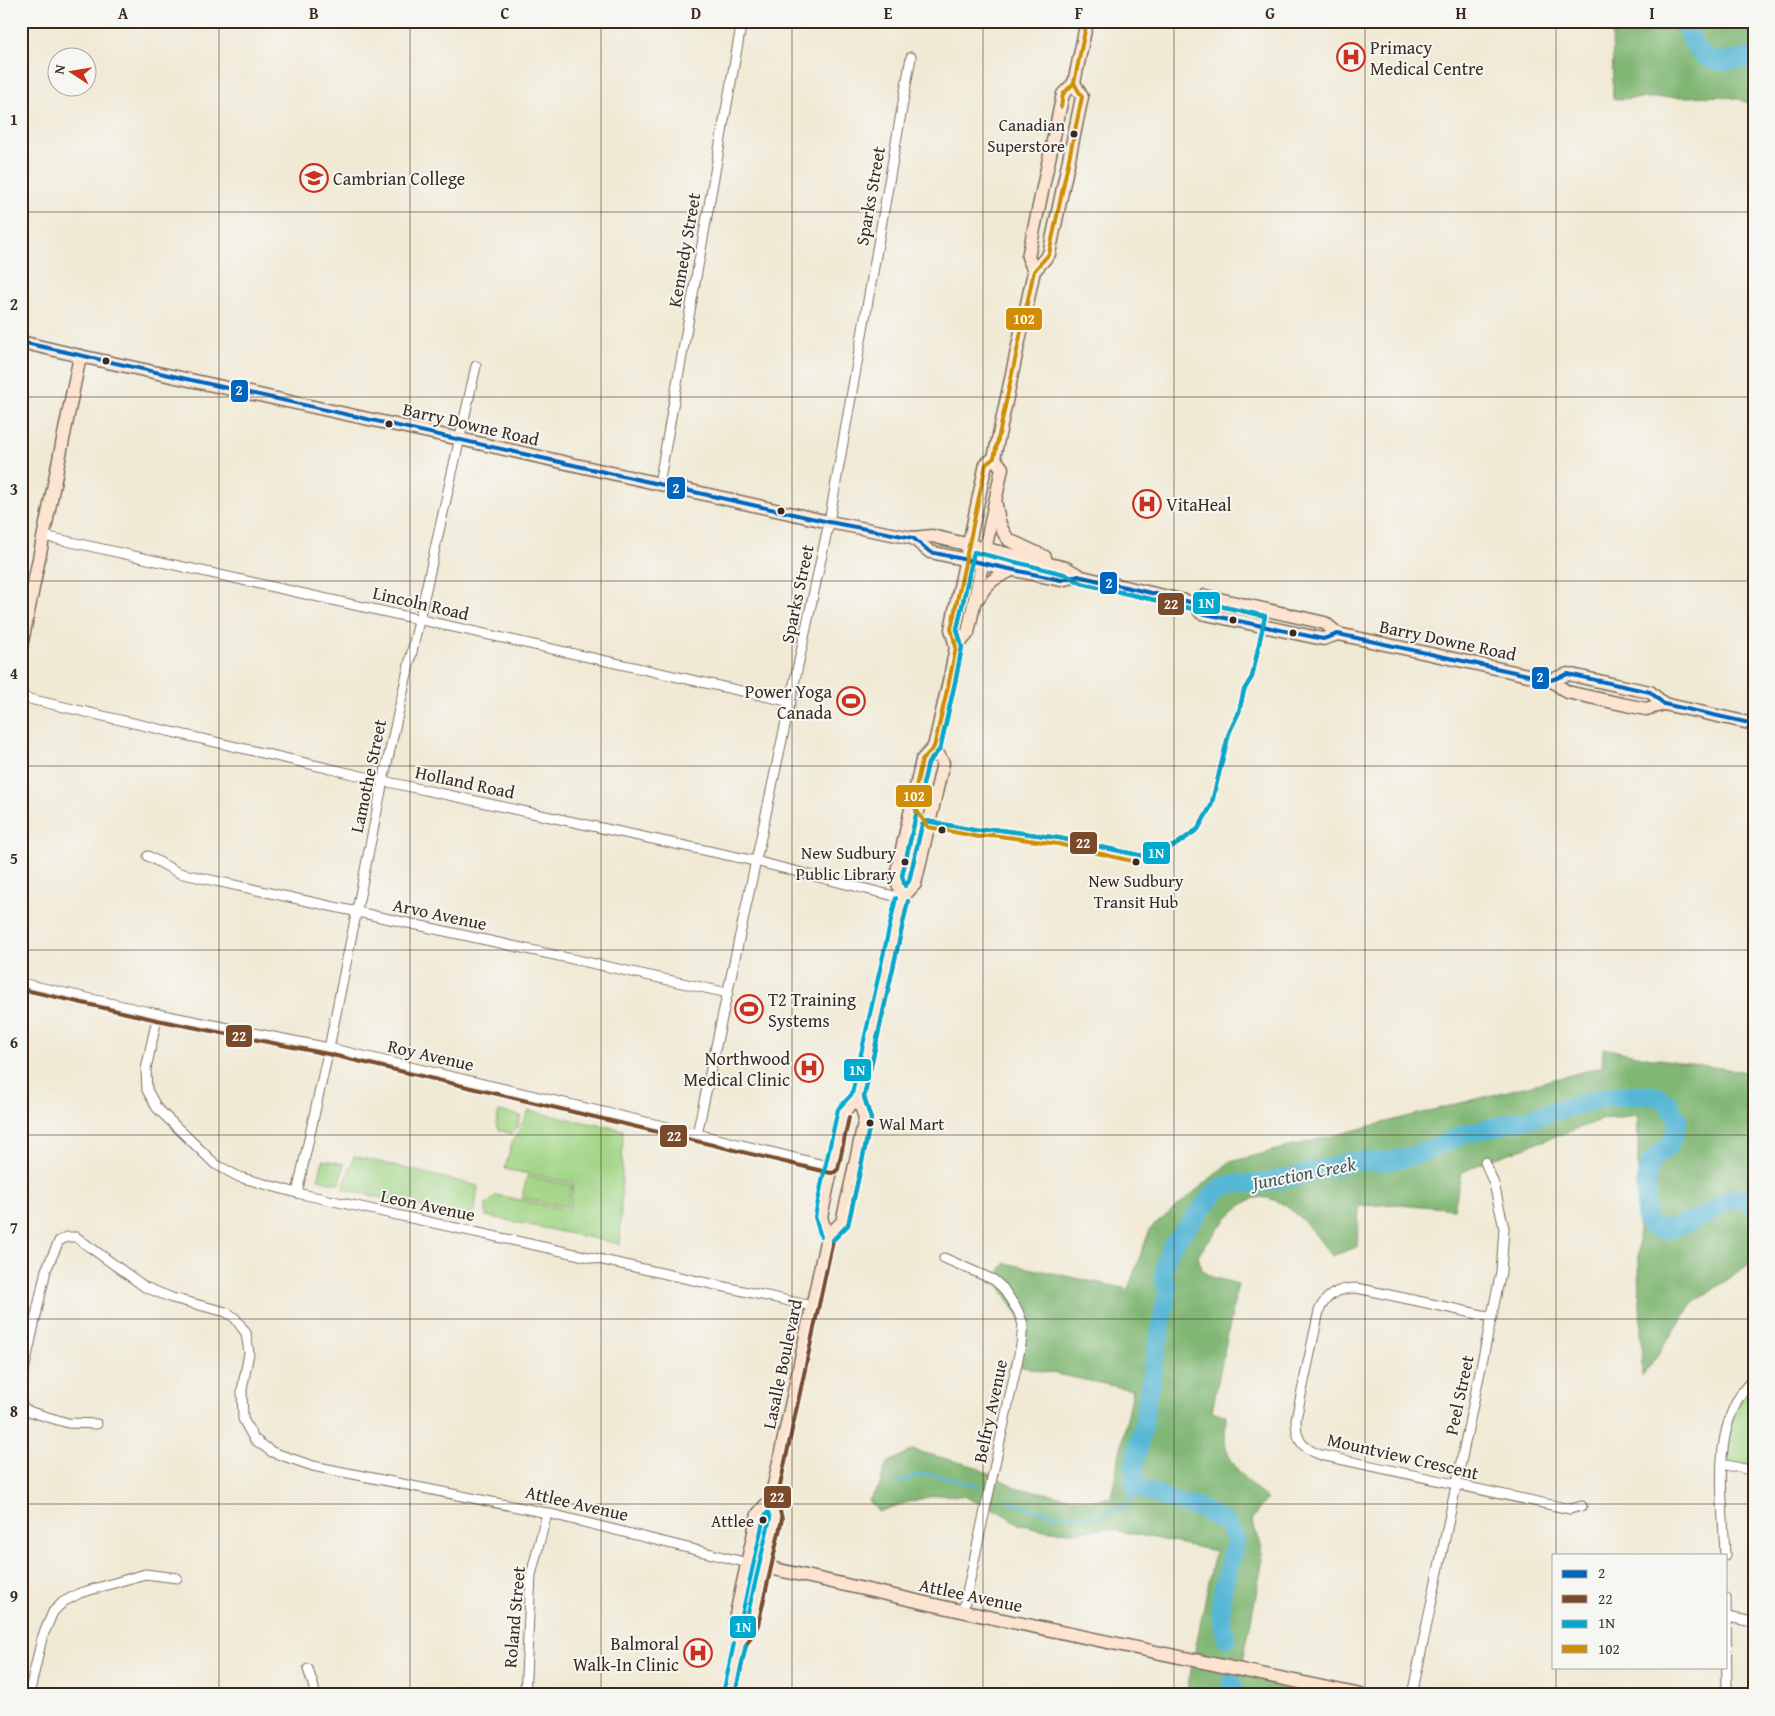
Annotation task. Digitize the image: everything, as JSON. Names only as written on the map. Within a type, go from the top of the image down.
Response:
[{"type":"main road","name":"Lasalle Boulevard","points":[[1034,271],[1028,257],[1063,94],[1074,83],[1086,21]]},
{"type":"main road","name":"Lasalle Boulevard","points":[[827,1237],[842,1222],[865,1118],[858,1097],[902,898],[896,876],[922,760],[934,747],[956,646],[951,629],[986,464],[994,458],[1034,271],[1049,254],[1082,97],[1074,83]]},
{"type":"main road","name":"Barry Downe Road","points":[[21,342],[829,522],[913,538],[932,536],[969,544],[1066,568],[1078,576],[1194,603],[1201,613],[1210,615],[1323,639],[1338,634]]},
{"type":"main road","points":[[21,647],[80,356]]},
{"type":"main road","name":"Lasalle Boulevard","points":[[956,646],[968,633],[1002,468],[994,458]]},
{"type":"main road","points":[[995,501],[1000,524],[1008,540],[1041,555],[1057,566]]},
{"type":"main road","name":"Barry Downe Road","points":[[913,538],[930,552],[982,564],[1061,580],[1078,576]]},
{"type":"main road","points":[[974,606],[986,585],[992,579],[1012,570]]},
{"type":"main road","name":"Barry Downe Road","points":[[1194,603],[1205,596],[1325,622],[1338,634],[1550,680],[1567,692],[1646,709],[1664,704],[1754,724]]},
{"type":"main road","name":"Barry Downe Road","points":[[1550,680],[1568,674],[1650,692],[1664,704]]},
{"type":"main road","name":"Lasalle Boulevard","points":[[902,898],[915,884],[942,763],[934,747]]},
{"type":"main road","name":"Lasalle Boulevard","points":[[729,1695],[740,1643],[752,1624],[776,1518],[771,1499],[827,1237],[821,1216],[844,1111],[858,1097]]},
{"type":"main road","name":"Lasalle Boulevard","points":[[740,1643],[735,1619],[758,1514],[771,1499]]},
{"type":"main road","name":"Attlee Avenue","points":[[748,1563],[962,1611],[1361,1695]]},
{"type":"street","name":"Kennedy Street","points":[[659,484],[742,21]]},
{"type":"street","name":"Sparks Street","points":[[697,1134],[829,522],[911,57]]},
{"type":"street","name":"Lamothe Street","points":[[297,1193],[329,1048],[383,781],[476,366]]},
{"type":"street","name":"Lincoln Road","points":[[44,536],[791,702]]},
{"type":"street","name":"Holland Road","points":[[21,697],[383,781],[755,861],[902,898]]},
{"type":"street","name":"Arvo Avenue","points":[[148,856],[179,873],[728,994]]},
{"type":"street","name":"Roy Avenue","points":[[21,983],[158,1014],[329,1048],[832,1167]]},
{"type":"street","name":"Leon Avenue","points":[[158,1014],[146,1070],[147,1090],[157,1108],[215,1164],[239,1177],[297,1193],[812,1306]]},
{"type":"street","name":"Peel Street","points":[[1412,1695],[1501,1272],[1504,1228],[1494,1184],[1485,1162]]},
{"type":"street","name":"Attlee Avenue","points":[[21,1384],[46,1270],[58,1242],[67,1237],[76,1237],[145,1286],[172,1298],[226,1312],[235,1318],[246,1333],[250,1353],[242,1390],[242,1418],[254,1439],[272,1452],[313,1466],[547,1513],[748,1563]]},
{"type":"street","name":"Belfry Avenue","points":[[944,1258],[994,1280],[1011,1300],[1023,1324],[1021,1345],[962,1611]]},
{"type":"street","name":"Mountview Crescent","points":[[1492,1317],[1357,1288],[1338,1290],[1323,1302],[1319,1312],[1296,1419],[1296,1431],[1300,1441],[1307,1450],[1321,1456],[1570,1508],[1582,1506]]},
{"type":"street","points":[[1725,1554],[1722,1444],[1732,1412],[1741,1394],[1754,1378]]},
{"type":"street","points":[[21,1403],[24,1409],[31,1412],[68,1423],[97,1424]]},
{"type":"street","points":[[1722,1464],[1754,1471]]},
{"type":"street","name":"Roland Street","points":[[525,1695],[531,1575],[547,1513]]},
{"type":"street","points":[[29,1695],[42,1638],[52,1612],[62,1602],[80,1593],[145,1574],[177,1578]]},
{"type":"street","points":[[1728,1617],[1754,1622]]},
{"type":"street","points":[[1727,1668],[1727,1695]]},
{"type":"street","points":[[308,1669],[314,1688],[314,1695]]},
{"type":"green space","points":[[1612,21],[1742,21],[1754,29],[1754,106],[1739,99],[1721,96],[1613,99]]},
{"type":"green space","points":[[1603,1048],[1646,1057],[1754,1073],[1754,1266],[1748,1266],[1694,1302],[1642,1377],[1638,1227],[1638,1115],[1604,1119],[1484,1162],[1461,1173],[1454,1209],[1399,1204],[1359,1206],[1357,1247],[1332,1256],[1309,1227],[1289,1208],[1267,1198],[1255,1198],[1238,1208],[1221,1225],[1198,1255],[1201,1270],[1215,1278],[1238,1284],[1212,1411],[1226,1416],[1225,1440],[1235,1466],[1247,1481],[1267,1499],[1251,1520],[1261,1544],[1262,1564],[1241,1671],[1327,1689],[1325,1695],[1186,1695],[1215,1551],[1105,1528],[1077,1532],[1048,1531],[1019,1524],[1003,1514],[963,1496],[937,1495],[878,1512],[869,1500],[879,1487],[887,1463],[913,1450],[973,1466],[1017,1488],[1090,1501],[1111,1497],[1133,1390],[1018,1366],[1024,1324],[995,1279],[1005,1263],[1128,1289],[1150,1229],[1230,1162],[1602,1067]]},
{"type":"green space","points":[[499,1111],[521,1116],[517,1128],[511,1134],[499,1130],[496,1124]]},
{"type":"green space","points":[[529,1111],[623,1130],[620,1244],[486,1216],[486,1205],[496,1195],[569,1210],[573,1183],[505,1169],[512,1142]]},
{"type":"green space","points":[[354,1156],[478,1186],[475,1211],[468,1218],[343,1189]]},
{"type":"green space","points":[[323,1160],[344,1164],[340,1184],[318,1179]]},
{"type":"green space","points":[[527,1176],[571,1185],[567,1207],[522,1198]]},
{"type":"green space","points":[[1754,1380],[1754,1470],[1723,1463],[1733,1412]]},
{"type":"waterway","name":"Junction Creek","points":[[1682,21],[1695,46],[1707,58],[1730,61],[1754,57]]},
{"type":"waterway","name":"Junction Creek","points":[[1226,1638],[1220,1609],[1223,1587],[1236,1540],[1227,1524],[1199,1508],[1178,1503],[1135,1486],[1134,1464],[1144,1423],[1168,1289],[1163,1278],[1166,1260],[1173,1244],[1218,1189],[1232,1184],[1260,1183],[1294,1177],[1354,1161],[1382,1162],[1414,1156],[1465,1134],[1605,1097],[1651,1095],[1659,1097],[1669,1104],[1678,1121],[1670,1143],[1653,1160],[1648,1169],[1646,1219],[1650,1225],[1663,1229],[1680,1226],[1701,1217],[1734,1198],[1744,1200],[1754,1208]]},
{"type":"waterway","points":[[899,1482],[920,1474],[936,1475],[978,1486]]},
{"type":"waterway","points":[[1008,1501],[1052,1514],[1094,1516],[1123,1508],[1141,1488]]},
{"type":"waterway","name":"Junction Creek","points":[[1231,1682],[1234,1695]]},
{"type":"transit line","name":"102","points":[[1061,107],[1063,94],[1074,83],[1087,21]]},
{"type":"transit line","name":"102","points":[[1074,83],[1082,97],[1049,254],[1034,271],[994,458],[986,464],[951,629],[956,647],[934,747],[922,760],[912,804],[928,827],[979,837],[992,835],[1058,844],[1136,862]]},
{"type":"transit line","name":"2","points":[[21,342],[829,522],[913,538],[930,552],[1061,580],[1078,576],[1194,603],[1201,613],[1323,639],[1338,634],[1551,680],[1568,674],[1650,692],[1664,704],[1754,724]]},
{"type":"transit line","name":"22","points":[[974,552],[1064,574],[1081,583],[1193,609],[1197,609],[1206,603],[1265,616],[1252,677],[1244,690],[1239,712],[1229,733],[1211,806],[1198,829],[1177,844],[1148,857],[1059,838],[993,829],[979,831],[927,821],[922,825],[909,881],[905,886],[902,876],[928,763],[940,749],[956,678],[962,647],[957,629],[974,552]]},
{"type":"transit line","name":"1N","points":[[974,552],[1064,574],[1081,583],[1193,609],[1197,609],[1206,603],[1265,616],[1252,677],[1244,690],[1239,712],[1229,733],[1211,806],[1198,829],[1177,844],[1148,857],[1059,838],[993,829],[979,831],[927,821],[922,825],[909,881],[905,886],[902,876],[928,763],[940,749],[956,678],[962,647],[957,629],[974,552]]},
{"type":"transit line","name":"1N","points":[[821,1237],[815,1217],[838,1109],[852,1094],[896,898]]},
{"type":"transit line","name":"22","points":[[735,1695],[746,1645],[758,1625],[782,1519],[777,1499],[833,1240],[848,1225],[858,1180],[871,1119],[864,1097],[908,901]]},
{"type":"transit line","name":"1N","points":[[833,1240],[848,1225],[858,1180],[871,1119],[864,1097],[908,901]]},
{"type":"transit line","name":"22","points":[[21,989],[157,1020],[328,1054],[831,1173],[838,1169],[849,1117]]},
{"type":"transit line","name":"1N","points":[[768,1512],[770,1518],[746,1622],[743,1627],[741,1619],[764,1517],[768,1512]]},
{"type":"transit line","name":"1N","points":[[723,1694],[734,1643]]},
{"type":"transit line","name":"1N","points":[[735,1695],[746,1645]]},
{"type":"place","name":"Primacy Medical Centre","points":[[1351,57]]},
{"type":"place","name":"Canadian Superstore","points":[[1074,134]]},
{"type":"place","name":"Cambrian College","points":[[314,178]]},
{"type":"place","name":"VitaHeal","points":[[1147,504]]},
{"type":"place","name":"Power Yoga Canada","points":[[851,701]]},
{"type":"place","name":"New Sudbury Public Library","points":[[905,862]]},
{"type":"place","name":"New Sudbury Transit Hub","points":[[1136,862]]},
{"type":"place","name":"T2 Training Systems","points":[[749,1009]]},
{"type":"place","name":"Northwood Medical Clinic","points":[[809,1068]]},
{"type":"place","name":"Wal Mart","points":[[870,1123]]},
{"type":"place","name":"Attlee","points":[[763,1520]]},
{"type":"place","name":"Balmoral Walk-In Clinic","points":[[698,1653]]}]
